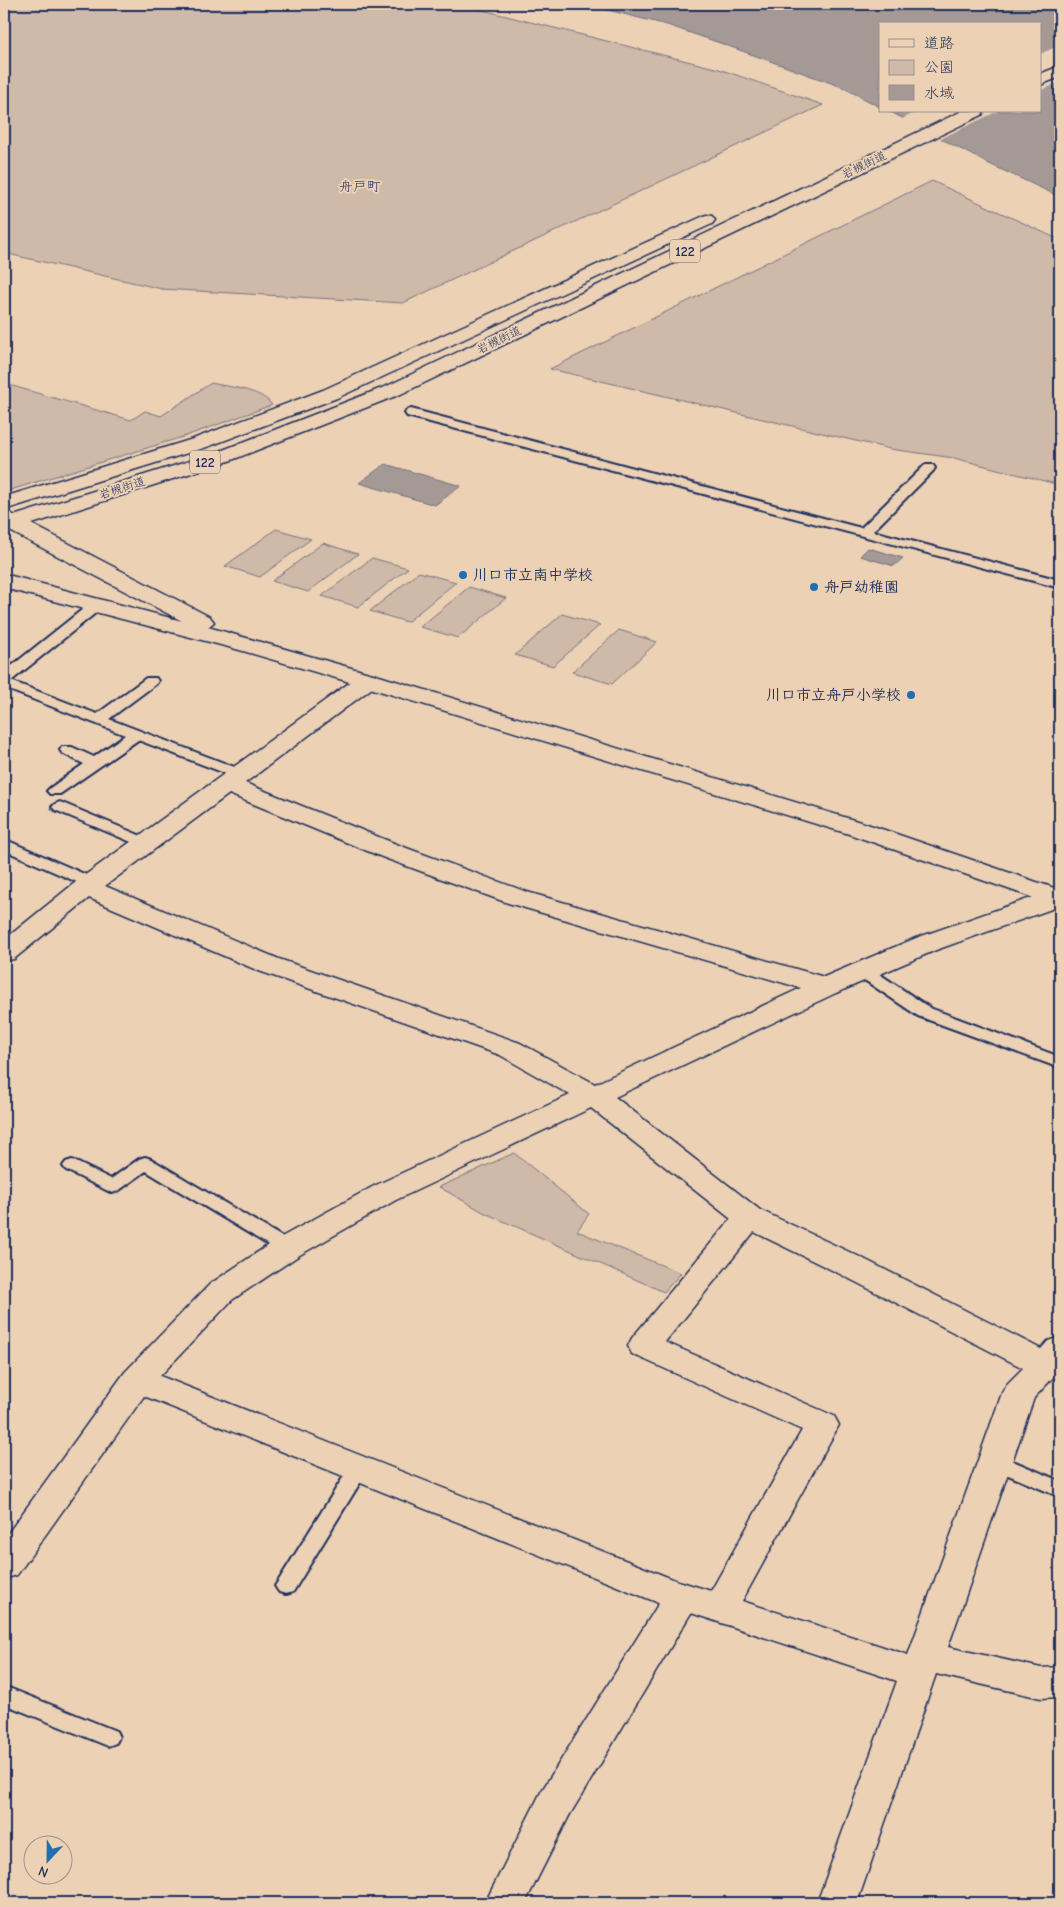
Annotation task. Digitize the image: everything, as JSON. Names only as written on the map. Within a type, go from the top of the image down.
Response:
[{"type":"main road","points":[[1042,63],[1060,54]]},
{"type":"main road","points":[[1042,79],[1060,71]]},
{"type":"main road","name":"岩槻街道","points":[[799,177],[937,112]]},
{"type":"main road","name":"岩槻街道","points":[[6,518],[222,457],[394,390],[974,112]]},
{"type":"main road","name":"岩槻街道","points":[[6,518],[263,420],[365,378],[717,215]]},
{"type":"main road","points":[[6,518],[244,644]]},
{"type":"main road","points":[[4,581],[98,604],[368,680],[858,829],[1059,898]]},
{"type":"main road","points":[[4,953],[89,885],[368,680]]},
{"type":"main road","points":[[233,779],[374,844],[558,910],[751,963],[826,987]]},
{"type":"main road","points":[[89,885],[269,965],[510,1049],[593,1095],[749,1217],[851,1266],[1053,1357],[1019,1393],[837,1903]]},
{"type":"main road","points":[[4,1565],[138,1380],[221,1292],[287,1248],[385,1193],[826,987],[926,944],[1059,898]]},
{"type":"main road","points":[[719,1609],[822,1425],[644,1346],[749,1217]]},
{"type":"main road","points":[[138,1380],[682,1597],[922,1665],[1041,1683],[1060,1682]]},
{"type":"main road","points":[[505,1903],[554,1804],[682,1597]]},
{"type":"lane","points":[[411,413],[1060,584]]},
{"type":"lane","points":[[864,532],[928,468]]},
{"type":"lane","points":[[4,678],[98,604]]},
{"type":"lane","points":[[98,720],[151,681]]},
{"type":"lane","points":[[4,683],[136,734],[233,779]]},
{"type":"lane","points":[[55,790],[136,734]]},
{"type":"lane","points":[[66,750],[95,763]]},
{"type":"lane","points":[[60,807],[146,843]]},
{"type":"lane","points":[[4,844],[89,885]]},
{"type":"lane","points":[[863,971],[924,1012],[1060,1063]]},
{"type":"lane","points":[[72,1166],[112,1187],[145,1163],[287,1248]]},
{"type":"lane","points":[[994,1460],[1060,1489]]},
{"type":"lane","points":[[286,1586],[359,1468]]},
{"type":"lane","points":[[4,1695],[108,1737]]},
{"type":"green space","points":[[4,4],[458,4],[719,69],[823,105],[403,303],[162,289],[4,253]]},
{"type":"green space","points":[[932,181],[1060,240],[1060,485],[954,458],[890,449],[550,369]]},
{"type":"green space","points":[[211,383],[252,392],[260,395],[272,405],[186,436],[4,492],[4,387],[9,385],[131,420],[145,411],[161,416]]},
{"type":"green space","points":[[276,529],[311,539],[260,577],[225,566]]},
{"type":"green space","points":[[323,543],[358,554],[308,592],[272,581]]},
{"type":"green space","points":[[372,558],[408,568],[358,607],[322,596]]},
{"type":"green space","points":[[419,572],[456,582],[407,622],[370,611]]},
{"type":"green space","points":[[469,587],[506,598],[458,638],[420,627]]},
{"type":"green space","points":[[562,614],[600,625],[553,666],[515,655]]},
{"type":"green space","points":[[619,630],[657,642],[612,684],[572,672]]},
{"type":"green space","points":[[514,1153],[589,1214],[577,1231],[681,1273],[664,1292],[485,1213],[439,1187]]},
{"type":"water","points":[[584,4],[1060,4],[1060,197],[983,161],[891,112],[1042,112],[1042,22],[879,22],[879,106],[842,87],[667,25]]},
{"type":"water","points":[[385,464],[461,486],[435,505],[359,483]]},
{"type":"water","points":[[868,548],[903,558],[894,566],[860,556]]},
{"type":"pier","points":[[1060,45],[1060,82],[1042,90],[1042,53]]},
{"type":"pier","points":[[916,112],[996,112],[938,140],[900,120]]},
{"type":"place","name":"川口市立南中学校","points":[[463,575]]},
{"type":"place","name":"舟戸幼稚園","points":[[814,587]]},
{"type":"place","name":"川口市立舟戸小学校","points":[[911,695]]},
{"type":"district","name":"舟戸町","points":[[360,186]]}]
